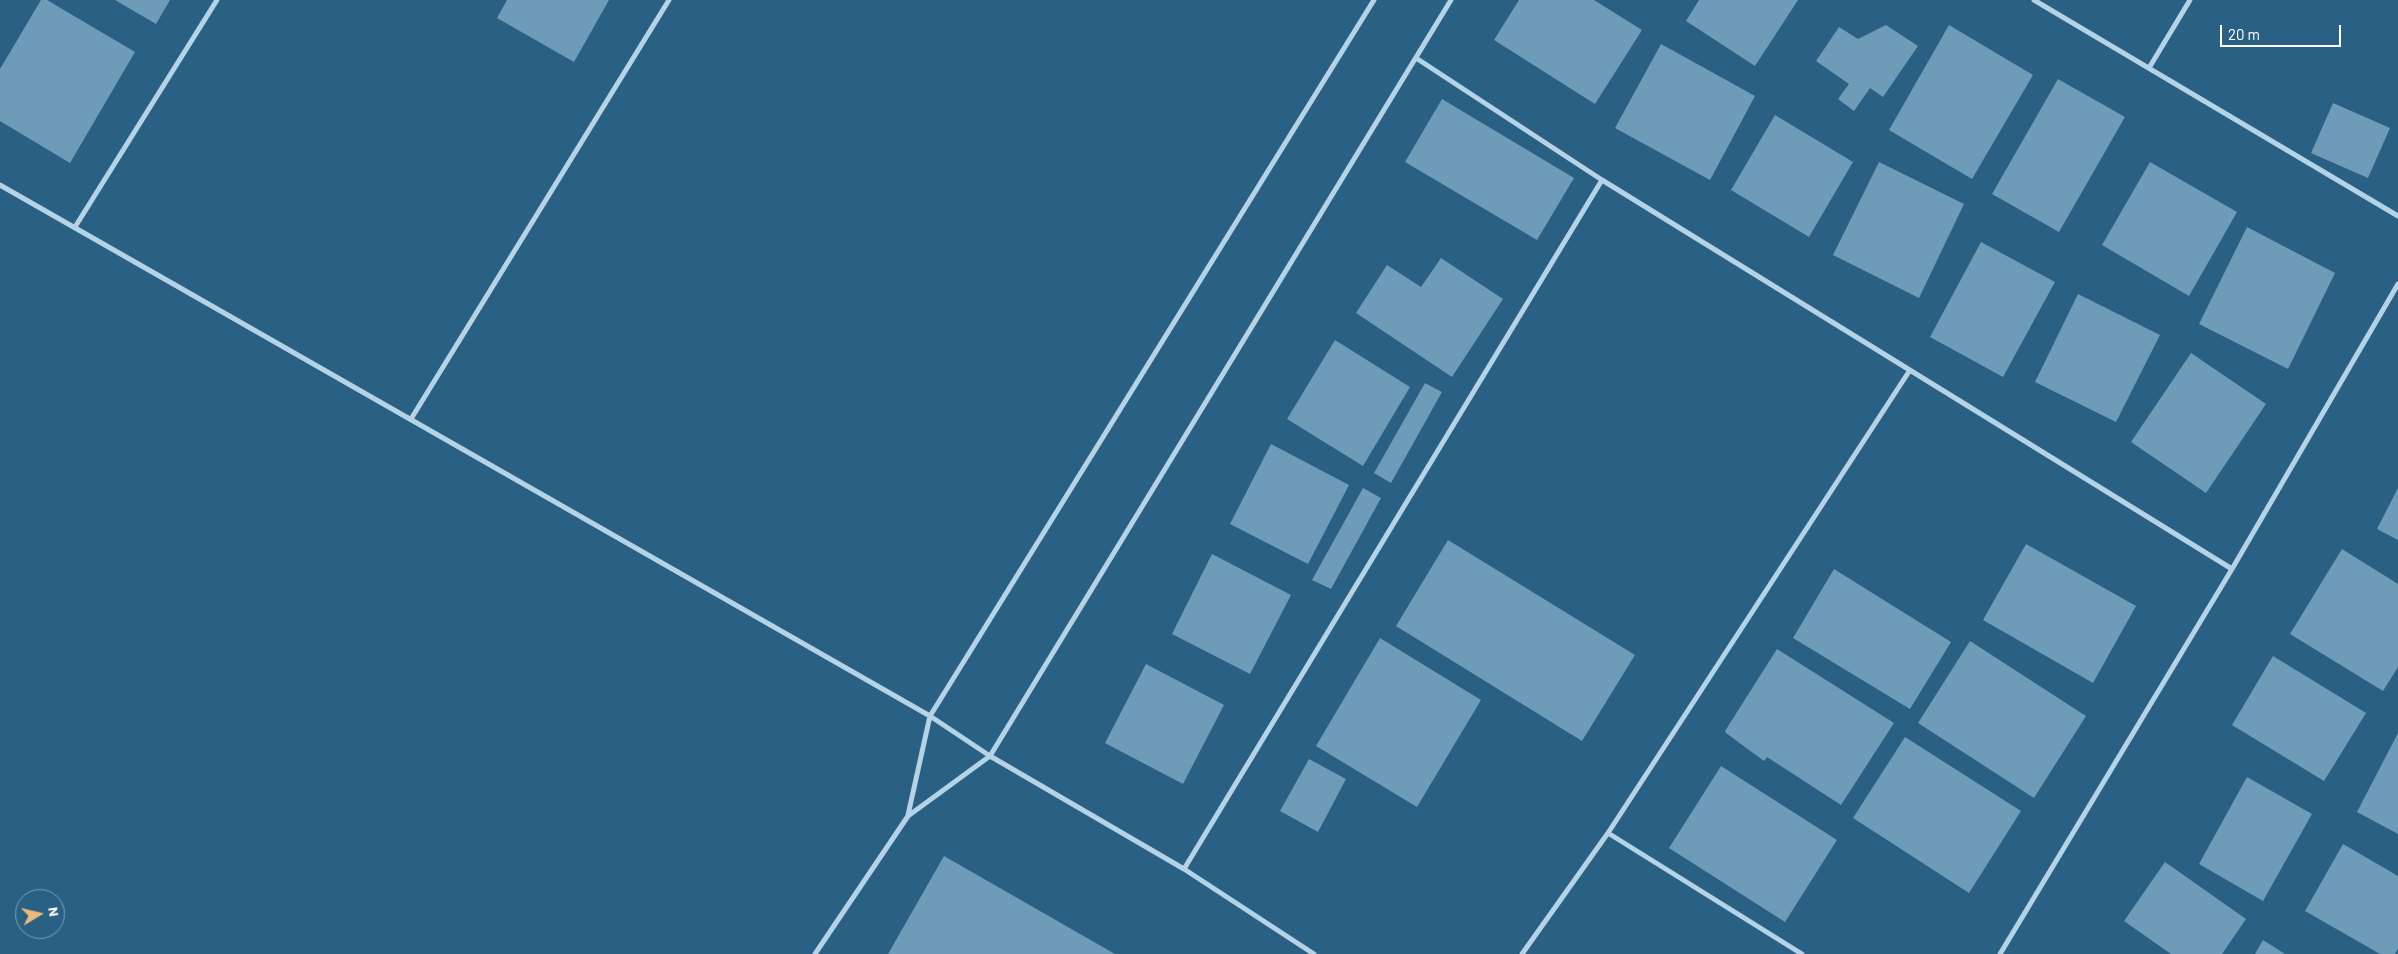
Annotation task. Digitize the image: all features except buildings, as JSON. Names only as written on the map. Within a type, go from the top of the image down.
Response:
[{"type":"street","points":[[74,227],[217,0]]},
{"type":"street","points":[[410,419],[668,0]]},
{"type":"street","points":[[908,816],[930,716],[1374,0]]},
{"type":"street","points":[[815,954],[908,816],[990,756],[1451,0]]},
{"type":"street","points":[[2034,0],[2398,216]]},
{"type":"street","points":[[2149,68],[2190,0]]},
{"type":"street","points":[[1416,58],[1602,180],[2232,568]]},
{"type":"street","points":[[1184,869],[1602,180]]},
{"type":"street","points":[[0,185],[930,716],[990,756],[1184,869],[1314,954]]},
{"type":"street","points":[[2000,954],[2232,568],[2398,284]]},
{"type":"street","points":[[1522,954],[1608,833],[1910,370]]},
{"type":"street","points":[[1608,833],[1802,954]]}]
